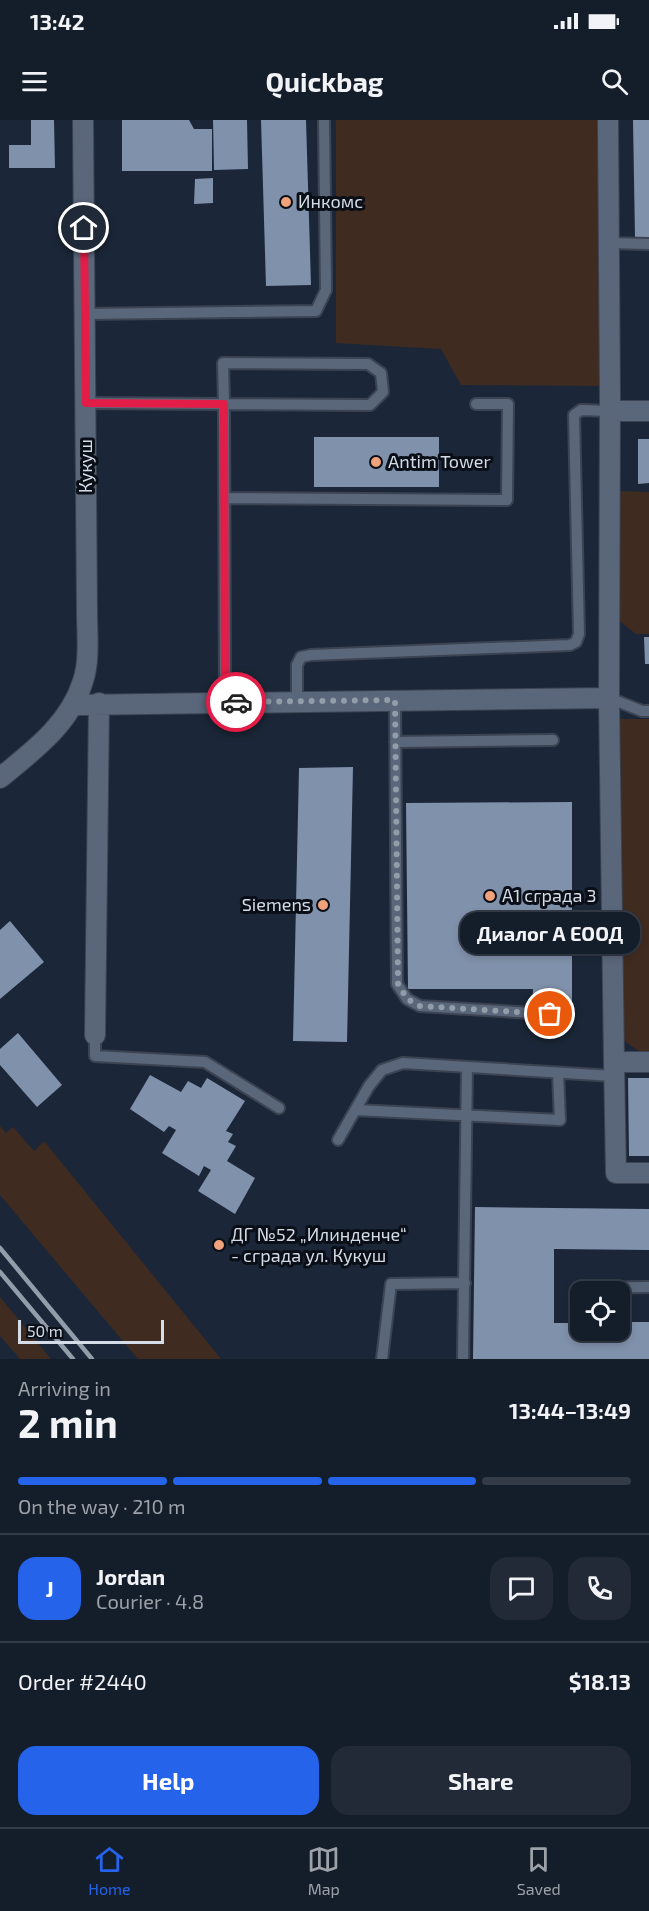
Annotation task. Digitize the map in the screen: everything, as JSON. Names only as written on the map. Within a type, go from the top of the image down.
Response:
[{"type":"street","name":"Кукуш","points":[[0,778],[61,723],[74,705],[84,679],[87,649],[83,120]]},
{"type":"street","points":[[608,120],[609,698],[616,1173],[649,1173]]},
{"type":"street","points":[[610,411],[649,411]]},
{"type":"street","points":[[74,705],[609,698]]},
{"type":"street","points":[[95,1035],[99,704]]},
{"type":"street","points":[[614,1069],[649,1062]]},
{"type":"lane","points":[[85,314],[316,311],[326,290],[324,120]]},
{"type":"lane","points":[[609,243],[649,244]]},
{"type":"lane","points":[[86,403],[224,404],[370,405],[383,392],[381,373],[368,364],[223,363],[224,404],[225,498],[225,702]]},
{"type":"lane","points":[[225,498],[507,500],[508,404],[476,404]]},
{"type":"lane","points":[[297,701],[297,665],[301,657],[570,645],[576,642],[579,634],[574,415],[581,410],[610,411]]},
{"type":"lane","points":[[609,698],[642,711],[649,711]]},
{"type":"lane","points":[[395,700],[398,984],[407,999],[420,1006],[550,1014]]},
{"type":"lane","points":[[395,742],[553,740]]},
{"type":"lane","points":[[95,1035],[95,1056],[205,1062],[279,1108]]},
{"type":"lane","points":[[338,1140],[369,1086],[382,1070],[403,1063],[558,1072],[614,1069]]},
{"type":"lane","points":[[464,1359],[467,1067]]},
{"type":"lane","points":[[355,1110],[560,1120],[558,1072]]},
{"type":"lane","points":[[382,1359],[391,1284],[465,1283]]},
{"type":"lane","points":[[630,1287],[649,1287]]},
{"type":"shaded area","points":[[336,120],[612,120],[602,386],[461,385],[441,349],[336,343]]},
{"type":"shaded area","points":[[617,491],[649,492],[649,634],[636,634],[618,620]]},
{"type":"shaded area","points":[[619,719],[649,719],[649,1054],[643,1054],[620,1038]]},
{"type":"shaded area","points":[[0,1126],[6,1133],[13,1127],[34,1151],[44,1141],[221,1359],[138,1359],[0,1195]]},
{"type":"shaded area","points":[[0,1297],[51,1359],[20,1359],[0,1336]]},
{"type":"building","points":[[31,120],[54,120],[55,168],[9,168],[9,145],[31,145]]},
{"type":"building","points":[[122,120],[189,120],[194,129],[212,129],[212,171],[122,171]]},
{"type":"building","points":[[213,120],[247,120],[248,169],[214,170]]},
{"type":"building","name":"Инкомс","points":[[261,120],[306,120],[311,285],[266,286]]},
{"type":"building","points":[[633,120],[649,120],[649,238],[635,238]]},
{"type":"building","points":[[213,178],[213,203],[194,204],[195,179]]},
{"type":"building","name":"Antim Tower","points":[[314,437],[439,437],[439,487],[314,487]]},
{"type":"building","points":[[638,439],[649,439],[649,483],[638,484]]},
{"type":"building","points":[[644,637],[649,637],[649,664],[645,664]]},
{"type":"building","name":"Siemens","points":[[353,767],[347,1042],[293,1041],[299,768]]},
{"type":"building","name":"А1 сграда 3","points":[[572,802],[572,1009],[532,1009],[533,989],[408,989],[406,803]]},
{"type":"building","points":[[10,921],[44,962],[0,999],[0,930]]},
{"type":"building","points":[[18,1033],[62,1085],[37,1107],[0,1065],[0,1049]]},
{"type":"building","points":[[150,1075],[181,1092],[188,1081],[201,1088],[207,1078],[245,1101],[226,1131],[233,1134],[228,1142],[236,1146],[227,1161],[255,1178],[235,1214],[198,1191],[211,1170],[204,1166],[199,1176],[162,1153],[176,1130],[169,1126],[164,1132],[130,1109]]},
{"type":"building","points":[[628,1078],[649,1078],[649,1156],[629,1156]]},
{"type":"building","points":[[475,1207],[649,1209],[649,1250],[554,1249],[554,1323],[570,1323],[570,1341],[630,1341],[630,1322],[649,1322],[649,1359],[473,1359]]},
{"type":"railway","points":[[0,1248],[92,1359]]},
{"type":"railway","points":[[0,1272],[73,1359]]},
{"type":"way so far","points":[[236,702],[395,700],[398,984],[407,999],[420,1006],[550,1014]]},
{"type":"place","name":"Инкомс","points":[[286,202]]},
{"type":"place","name":"Antim Tower","points":[[376,462]]},
{"type":"place","name":"А1 сграда 3","points":[[490,896]]},
{"type":"place","name":"Siemens","points":[[323,905]]},
{"type":"place","name":"Диалог А ЕООД","points":[[550,1014]]},
{"type":"place","name":"ДГ №52 „Илинденче“ - сграда ул. Кукуш","points":[[219,1245]]},
{"type":"route","points":[[84,228],[86,403],[224,404],[225,702],[236,702]]}]
